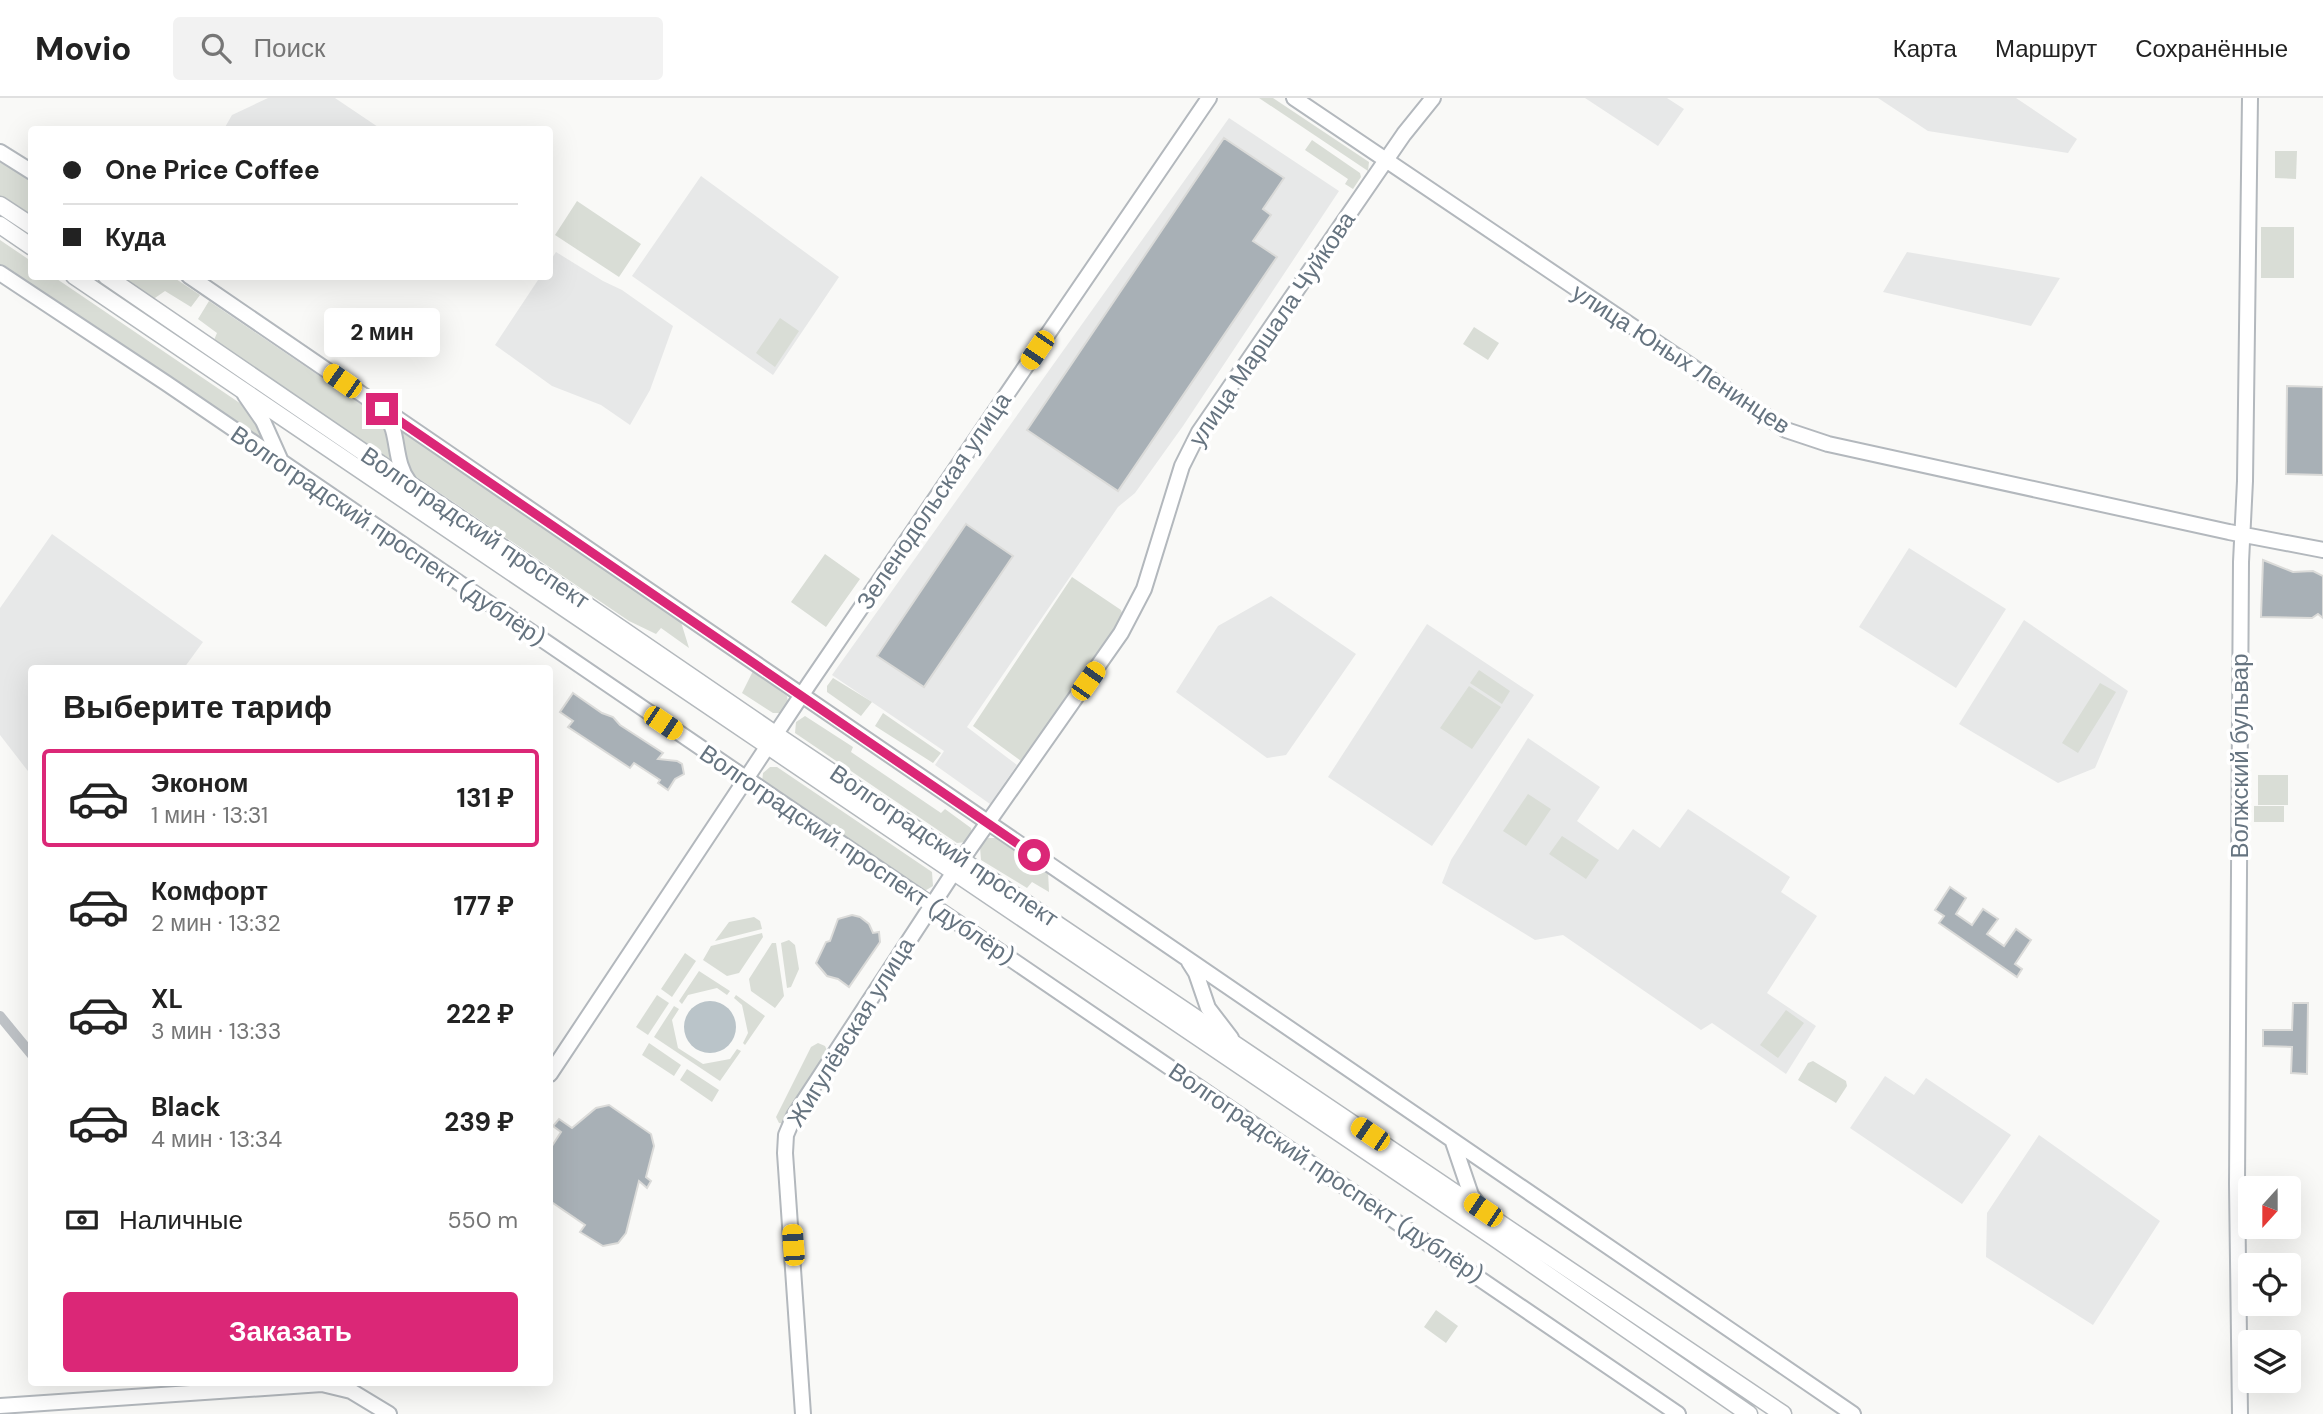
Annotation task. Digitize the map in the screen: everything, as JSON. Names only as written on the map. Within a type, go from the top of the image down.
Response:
[{"type":"main road","points":[[0,205],[28,223]]},
{"type":"main road","points":[[0,225],[28,244]]},
{"type":"main road","name":"Волгоградский проспект","points":[[80,280],[244,394],[959,865],[1235,1042],[1783,1414]]},
{"type":"main road","name":"Волгоградский проспект","points":[[112,280],[410,483],[771,741]]},
{"type":"main road","name":"Волгоградский проспект","points":[[959,865],[1749,1414]]},
{"type":"street","name":"Зеленодольская улица","points":[[746,779],[1209,98]]},
{"type":"street","name":"улица Юных Ленинцев","points":[[1294,98],[1786,430],[1829,444],[2243,535],[2323,550]]},
{"type":"street","name":"улица Маршала Чуйкова","points":[[959,865],[1118,638],[1136,607],[1182,466],[1199,432],[1386,160],[1433,98]]},
{"type":"street","name":"Волжский бульвар","points":[[2240,1414],[2237,1184],[2241,553],[2250,98]]},
{"type":"street","points":[[0,152],[28,170]]},
{"type":"street","name":"Волгоградский проспект (дублёр)","points":[[0,274],[281,462],[1678,1414]]},
{"type":"street","points":[[195,280],[1853,1414]]},
{"type":"street","points":[[244,394],[263,421],[281,462]]},
{"type":"street","points":[[382,409],[393,428],[398,465],[410,483]]},
{"type":"street","points":[[553,1069],[746,779]]},
{"type":"street","name":"Жигулёвская улица","points":[[803,1414],[786,1136],[794,1116],[959,865]]},
{"type":"street","points":[[1183,955],[1196,973],[1208,1008],[1235,1042]]},
{"type":"street","points":[[0,1016],[28,1050]]},
{"type":"street","points":[[1451,1139],[1458,1151],[1471,1195],[1483,1210]]},
{"type":"street","points":[[0,1406],[290,1386]]},
{"type":"street","points":[[342,1386],[389,1414]]},
{"type":"shaded area","points":[[268,98],[335,98],[377,126],[226,126],[232,115]]},
{"type":"shaded area","points":[[1259,98],[1273,98],[1369,162],[1368,171]]},
{"type":"shaded area","points":[[1585,98],[1667,98],[1684,109],[1658,146]]},
{"type":"shaded area","points":[[1878,98],[2016,98],[2077,139],[2068,153],[1928,131]]},
{"type":"shaded area","points":[[1229,118],[1339,191],[1183,426],[1135,493],[1118,507],[967,727],[1017,765],[990,804],[935,765],[944,751],[832,675]]},
{"type":"shaded area","points":[[1312,140],[1360,173],[1361,177],[1353,189],[1345,184],[1348,179],[1305,150]]},
{"type":"shaded area","points":[[2275,151],[2297,151],[2296,179],[2275,178]]},
{"type":"shaded area","points":[[0,159],[28,178],[28,216],[0,196]]},
{"type":"shaded area","points":[[701,176],[839,277],[773,375],[632,276]]},
{"type":"shaded area","points":[[577,201],[641,244],[619,277],[555,235]]},
{"type":"shaded area","points":[[2261,227],[2294,227],[2294,278],[2261,278]]},
{"type":"shaded area","points":[[0,240],[28,259],[28,280],[58,280],[250,410],[266,448],[0,270]]},
{"type":"shaded area","points":[[556,252],[622,290],[673,326],[650,390],[630,425],[601,405],[552,386],[495,345],[538,280],[553,280],[553,256]]},
{"type":"shaded area","points":[[1907,252],[2060,278],[2031,326],[1883,292]]},
{"type":"shaded area","points":[[122,280],[178,280],[200,295],[191,307],[165,291],[152,300]]},
{"type":"shaded area","points":[[209,301],[384,420],[393,463],[214,340],[217,333],[198,319]]},
{"type":"shaded area","points":[[780,318],[799,331],[775,367],[756,353]]},
{"type":"shaded area","points":[[1474,327],[1499,343],[1488,360],[1463,344]]},
{"type":"shaded area","points":[[398,429],[681,622],[689,648],[661,628],[656,634],[629,621],[409,472]]},
{"type":"shaded area","points":[[52,534],[203,642],[186,665],[28,665],[28,771],[0,735],[0,608]]},
{"type":"shaded area","points":[[1909,548],[2006,609],[1956,688],[1859,627]]},
{"type":"shaded area","points":[[825,554],[860,579],[826,627],[791,602]]},
{"type":"shaded area","points":[[1072,577],[1121,610],[1123,616],[1025,761],[1021,761],[973,726]]},
{"type":"shaded area","points":[[1271,596],[1356,654],[1286,755],[1267,758],[1176,692],[1218,626]]},
{"type":"shaded area","points":[[2024,620],[2128,691],[2095,768],[2058,783],[1959,724]]},
{"type":"shaded area","points":[[1427,624],[1534,695],[1432,846],[1328,777]]},
{"type":"shaded area","points":[[1479,670],[1510,691],[1502,704],[1470,683]]},
{"type":"shaded area","points":[[753,671],[787,696],[788,702],[780,713],[773,713],[742,693]]},
{"type":"shaded area","points":[[833,678],[872,702],[861,716],[827,692],[827,686]]},
{"type":"shaded area","points":[[2100,683],[2116,692],[2078,753],[2062,743]]},
{"type":"shaded area","points":[[1469,686],[1501,707],[1472,749],[1440,728]]},
{"type":"shaded area","points":[[883,713],[941,753],[933,763],[875,726]]},
{"type":"shaded area","points":[[805,716],[853,747],[851,752],[941,813],[945,809],[971,828],[972,834],[966,842],[957,843],[795,733],[796,722]]},
{"type":"shaded area","points":[[1528,738],[1600,787],[1577,821],[1618,850],[1633,829],[1660,848],[1688,809],[1790,877],[1781,892],[1817,916],[1767,993],[1816,1026],[1786,1074],[1712,1023],[1701,1030],[1563,935],[1535,940],[1442,883],[1451,860]]},
{"type":"shaded area","points":[[770,767],[777,767],[932,872],[933,886],[923,892],[762,782],[763,773]]},
{"type":"shaded area","points":[[2258,775],[2288,775],[2288,805],[2258,805]]},
{"type":"shaded area","points":[[1528,794],[1551,809],[1526,846],[1503,831]]},
{"type":"shaded area","points":[[2254,806],[2284,806],[2284,822],[2254,822]]},
{"type":"shaded area","points":[[1562,836],[1599,860],[1586,879],[1549,854]]},
{"type":"shaded area","points":[[988,838],[997,838],[1048,871],[1049,892],[1032,882],[1027,888],[981,860],[980,847]]},
{"type":"shaded area","points":[[754,917],[760,921],[762,929],[715,941],[729,922]]},
{"type":"shaded area","points":[[762,933],[763,937],[739,973],[727,976],[703,960],[711,946]]},
{"type":"shaded area","points":[[789,940],[795,945],[799,969],[791,987],[787,988],[781,943]]},
{"type":"shaded area","points":[[772,943],[776,943],[784,996],[775,1008],[751,991],[749,979]]},
{"type":"shaded area","points":[[685,953],[696,961],[672,997],[661,989]]},
{"type":"shaded area","points":[[699,971],[730,991],[727,995],[717,988],[688,995],[682,1004],[679,1001]]},
{"type":"shaded area","points":[[657,995],[669,1003],[648,1035],[636,1027]]},
{"type":"shaded area","points":[[736,995],[765,1016],[745,1045],[743,1043],[748,1033],[742,1005],[734,998]]},
{"type":"shaded area","points":[[710,1001],[720,1003],[728,1009],[734,1017],[734,1037],[728,1045],[720,1051],[710,1053],[700,1051],[692,1045],[686,1037],[684,1027],[686,1017],[692,1009],[700,1003]]},
{"type":"shaded area","points":[[674,1006],[679,1009],[672,1020],[678,1048],[703,1064],[730,1059],[737,1049],[741,1051],[720,1081],[654,1037]]},
{"type":"shaded area","points":[[1786,1010],[1804,1023],[1778,1058],[1760,1045]]},
{"type":"shaded area","points":[[649,1043],[681,1065],[674,1076],[642,1055]]},
{"type":"shaded area","points":[[818,1043],[825,1046],[829,1055],[785,1124],[779,1123],[776,1117],[811,1047]]},
{"type":"shaded area","points":[[1813,1061],[1846,1081],[1847,1086],[1836,1103],[1798,1080],[1808,1063]]},
{"type":"shaded area","points":[[687,1069],[719,1090],[712,1102],[680,1080]]},
{"type":"shaded area","points":[[1885,1076],[1914,1095],[1926,1078],[2011,1135],[1962,1204],[1850,1128]]},
{"type":"shaded area","points":[[2039,1135],[2160,1221],[2093,1325],[1986,1257],[1987,1213]]},
{"type":"shaded area","points":[[1436,1310],[1458,1326],[1446,1343],[1424,1327]]},
{"type":"building","points":[[1224,138],[1284,178],[1263,209],[1271,215],[1253,241],[1277,257],[1118,491],[1027,430]]},
{"type":"building","points":[[2287,386],[2323,387],[2323,475],[2286,474]]},
{"type":"building","points":[[966,524],[1013,556],[924,687],[877,656]]},
{"type":"building","points":[[2263,560],[2293,572],[2313,571],[2323,576],[2323,618],[2318,614],[2312,618],[2261,617]]},
{"type":"building","points":[[573,693],[602,713],[613,717],[620,725],[663,753],[658,759],[682,764],[684,774],[675,779],[668,790],[658,783],[660,780],[634,763],[630,768],[568,727],[573,721],[560,712]]},
{"type":"building","points":[[1950,887],[1966,898],[1956,914],[1972,925],[1983,909],[1998,919],[1987,934],[2004,946],[2016,929],[2031,940],[2015,964],[2022,969],[2017,977],[1939,923],[1944,916],[1935,910]]},
{"type":"building","points":[[852,915],[869,924],[873,933],[879,932],[880,942],[849,987],[838,979],[827,976],[816,963],[826,942],[830,941],[838,919]]},
{"type":"building","points":[[2293,1003],[2308,1003],[2307,1074],[2291,1073],[2292,1047],[2263,1046],[2263,1030],[2292,1030]]},
{"type":"building","points":[[609,1105],[651,1134],[654,1146],[646,1177],[651,1181],[647,1188],[639,1181],[626,1233],[618,1243],[603,1246],[580,1232],[585,1225],[553,1203],[553,1144],[561,1132],[553,1126],[559,1119],[572,1128],[596,1108]]},
{"type":"route","points":[[382,409],[1034,855]]}]
